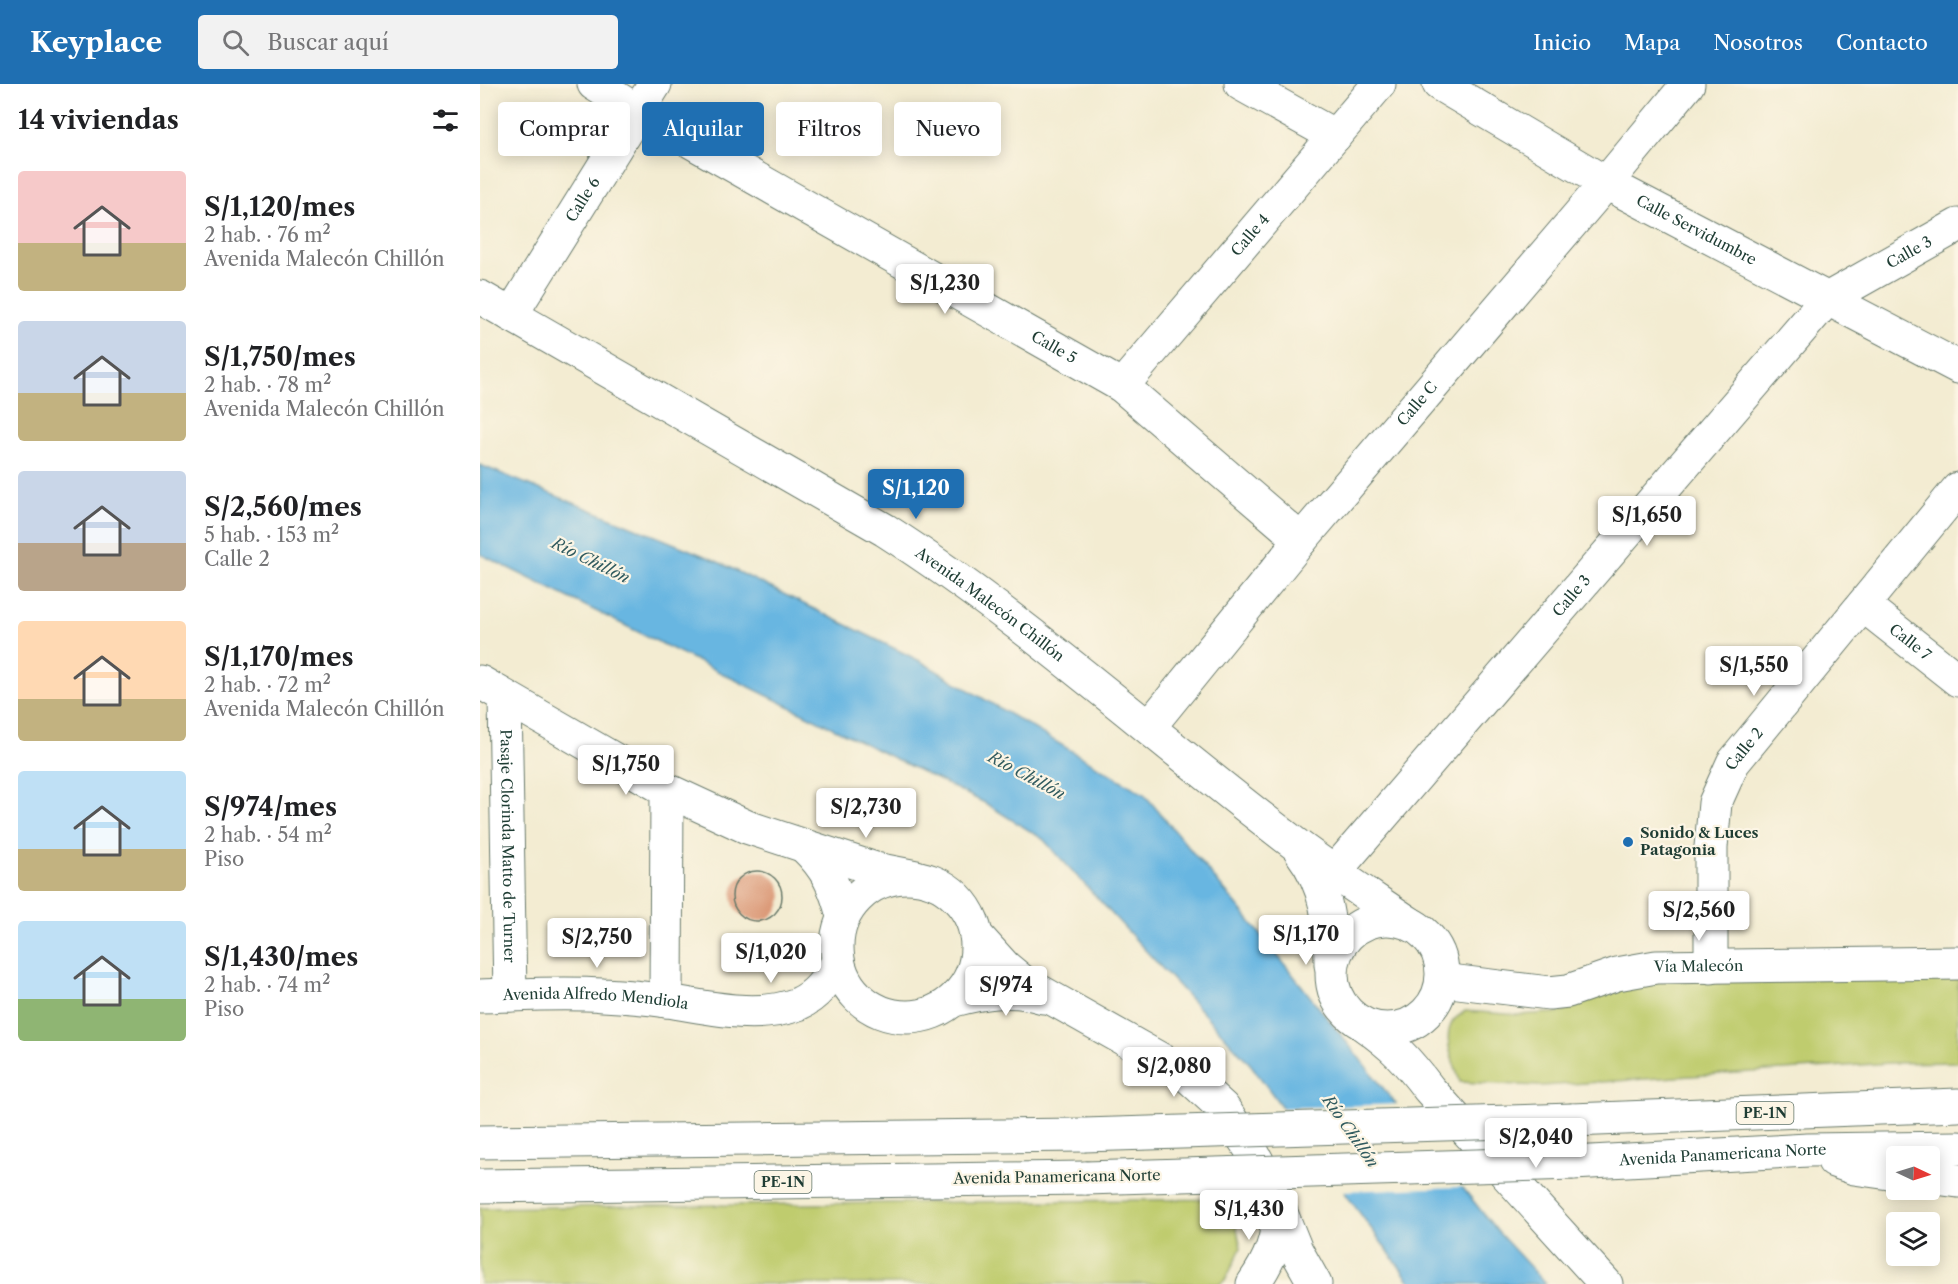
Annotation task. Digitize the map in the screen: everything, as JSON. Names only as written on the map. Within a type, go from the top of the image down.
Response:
[{"type":"main road","name":"Calle 5","points":[[594,84],[639,112],[1122,387],[1301,540]]},
{"type":"main road","name":"Calle 6","points":[[511,315],[655,84]]},
{"type":"main road","points":[[1240,84],[1335,136]]},
{"type":"main road","name":"Calle 4","points":[[1122,387],[1379,84]]},
{"type":"main road","name":"Calle Servidumbre","points":[[1439,84],[1606,183],[1958,367]]},
{"type":"main road","name":"Calle C","points":[[1149,727],[1301,540],[1688,84]]},
{"type":"main road","name":"Calle 3","points":[[1335,872],[1827,299],[1958,225]]},
{"type":"main road","name":"Avenida Malecón Chillón","points":[[480,297],[885,530],[937,563],[1012,618],[1287,838],[1409,923]]},
{"type":"main road","name":"Calle 2","points":[[1711,967],[1711,847],[1715,803],[1733,763],[1958,489]]},
{"type":"main road","name":"Calle 7","points":[[1863,605],[1958,680]]},
{"type":"main road","points":[[493,690],[667,790],[747,827],[874,869],[916,877],[937,883],[956,896],[969,914],[976,935],[977,957],[969,980],[954,1000],[934,1013],[909,1018],[885,1015],[864,1004],[847,985],[838,962],[837,938],[843,916],[856,898],[873,885],[894,877],[916,877]]},
{"type":"main road","name":"Pasaje Clorinda Matto de Turner","points":[[493,690],[495,995]]},
{"type":"main road","points":[[666,1001],[667,790]]},
{"type":"main road","name":"Avenida Malecón Chillón","points":[[1287,838],[1303,854],[1321,888],[1331,924],[1331,969]]},
{"type":"main road","points":[[803,844],[828,874],[837,893],[843,916]]},
{"type":"main road","points":[[1429,1089],[1425,1053],[1430,1020],[1440,988],[1441,963],[1435,946],[1424,933],[1409,923],[1392,919],[1375,920],[1359,926],[1345,937],[1336,952],[1331,969],[1332,986],[1339,1003],[1350,1016],[1385,1040],[1407,1060],[1429,1089],[1606,1284]]},
{"type":"main road","points":[[976,935],[1005,967],[1023,982],[1188,1076],[1223,1108],[1250,1148],[1269,1183],[1296,1250],[1315,1284]]},
{"type":"main road","name":"Avenida Alfredo Mendiola","points":[[495,995],[602,995],[709,1008],[761,1011],[781,1009],[812,997],[824,986],[838,962]]},
{"type":"main road","name":"Vía Malecón","points":[[1440,988],[1549,993],[1568,991],[1635,970],[1656,967],[1958,963]]},
{"type":"main road","points":[[1364,1025],[1382,1030],[1399,1029],[1415,1023],[1428,1012],[1440,988]]},
{"type":"main road","points":[[954,1000],[991,992],[1011,992],[1038,995],[1059,1003]]},
{"type":"main road","name":"PE-1N","points":[[480,1142],[1084,1135],[1958,1105]]},
{"type":"main road","name":"Avenida Panamericana Norte","points":[[480,1186],[1086,1178],[1573,1163],[1808,1150],[1958,1148]]},
{"type":"main road","points":[[1808,1150],[1854,1168],[1886,1173]]},
{"type":"main road","points":[[1940,1179],[1958,1181]]},
{"type":"main road","points":[[1253,1284],[1268,1262],[1275,1244],[1279,1226],[1278,1209]]},
{"type":"green space","points":[[1663,977],[1958,978],[1958,1062],[1890,1063],[1540,1086],[1460,1082],[1450,1052],[1448,1036],[1453,1021],[1465,1011],[1519,1015],[1563,1012],[1601,995]]},
{"type":"green space","points":[[1231,1199],[1241,1248],[1226,1279],[1220,1284],[480,1284],[480,1208]]},
{"type":"water","name":"Río Chillón","points":[[480,465],[712,559],[920,661],[1144,794],[1246,916],[1498,1232],[1546,1284],[1412,1284],[1251,1065],[1043,839],[985,803],[480,554]]},
{"type":"pier","points":[[1400,1104],[1466,1187],[1340,1191],[1279,1108]]},
{"type":"building","points":[[757,871],[766,873],[777,882],[782,896],[780,905],[771,916],[757,921],[748,919],[737,910],[732,896],[734,887],[743,876]]},
{"type":"place","name":"Sonido & Luces Patagonia","points":[[1628,842]]}]
